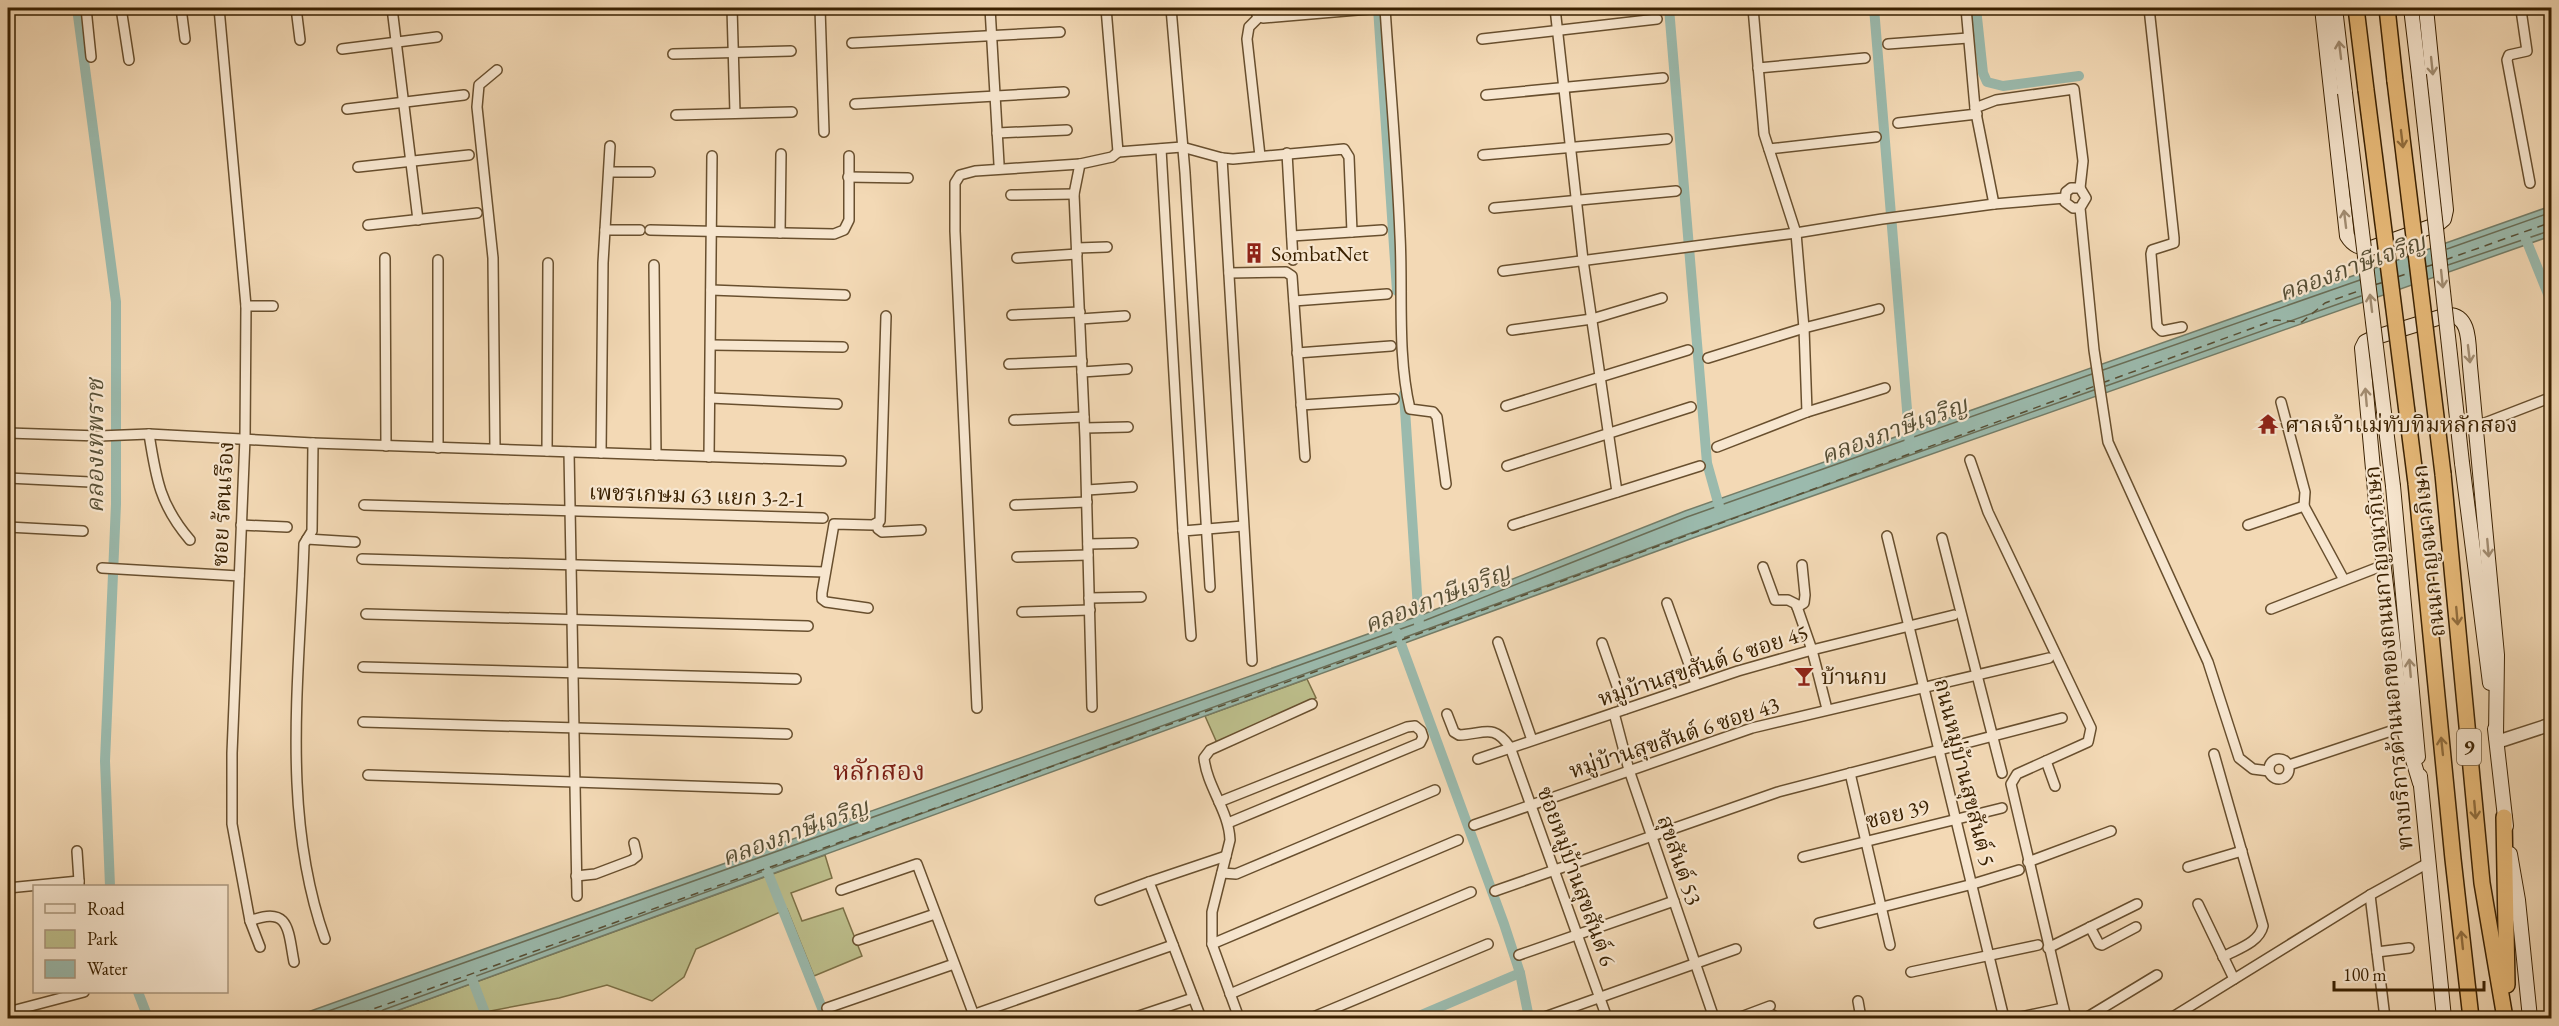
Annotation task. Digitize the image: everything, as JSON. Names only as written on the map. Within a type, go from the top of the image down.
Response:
[{"type":"highway","name":"ถนนกาญจนาภิเษก","points":[[2356,8],[2416,483],[2471,1018]]},
{"type":"highway","name":"ถนนกาญจนาภิเษก","points":[[2387,8],[2444,474],[2482,883],[2506,1018]]},
{"type":"highway","points":[[2504,817],[2506,1018]]},
{"type":"main road","points":[[2322,8],[2347,236],[2351,243],[2361,248],[2371,248],[2438,224],[2444,219],[2446,210],[2426,8]]},
{"type":"main road","name":"ทางบริการด้านนอกของถนนกาญจนาภิเษก","points":[[2335,8],[2393,486],[2444,1018]]},
{"type":"main road","points":[[2411,8],[2462,463],[2497,740],[2504,817],[2518,900],[2530,1018]]},
{"type":"main road","points":[[2420,783],[2403,727],[2362,348],[2365,342],[2454,314],[2462,319],[2466,326],[2477,426],[2497,655],[2497,740]]},
{"type":"street","points":[[86,8],[91,57]]},
{"type":"street","points":[[121,8],[129,60]]},
{"type":"street","points":[[181,8],[185,39]]},
{"type":"street","name":"ซอย ร้ตนเรึอง","points":[[219,8],[246,306],[245,438],[238,576],[232,824],[250,921],[260,947]]},
{"type":"street","points":[[296,8],[300,40]]},
{"type":"street","points":[[392,8],[418,220]]},
{"type":"street","points":[[732,8],[735,113]]},
{"type":"street","points":[[820,8],[824,132]]},
{"type":"street","points":[[990,8],[999,164]]},
{"type":"street","points":[[1106,8],[1118,152]]},
{"type":"street","points":[[1172,8],[1210,587]]},
{"type":"street","points":[[1260,156],[1247,39],[1249,27],[1257,13],[1383,8],[1400,235],[1404,357],[1408,398],[1410,409],[1433,412],[1437,417],[1446,484]]},
{"type":"street","points":[[1555,8],[1583,260],[1617,492]]},
{"type":"street","points":[[1754,8],[1764,134],[1796,233],[1804,328],[1807,412]]},
{"type":"street","points":[[1966,8],[1976,111],[1994,204]]},
{"type":"street","points":[[2149,8],[2174,238],[2174,243],[2152,250],[2151,254],[2157,326],[2162,331],[2182,327]]},
{"type":"street","points":[[2530,183],[2507,60],[2509,55],[2527,51],[2521,9],[2538,8]]},
{"type":"street","points":[[1482,39],[1657,19]]},
{"type":"street","points":[[852,43],[1060,32]]},
{"type":"street","points":[[342,49],[437,37]]},
{"type":"street","points":[[1888,44],[1968,38]]},
{"type":"street","points":[[673,54],[791,51]]},
{"type":"street","points":[[1758,68],[1865,58]]},
{"type":"street","points":[[495,449],[493,258],[477,107],[479,85],[497,70]]},
{"type":"street","points":[[1486,95],[1663,78]]},
{"type":"street","points":[[1898,123],[1976,111],[1996,100],[2074,89],[2077,94],[2083,161],[2080,188],[2086,198],[2080,208],[2094,350],[2108,442],[2208,662],[2239,758],[2253,769],[2269,771],[2273,777],[2281,779],[2288,774],[2289,765]]},
{"type":"street","points":[[855,104],[1064,92]]},
{"type":"street","points":[[347,109],[464,95]]},
{"type":"street","points":[[676,115],[792,112]]},
{"type":"street","points":[[997,133],[1067,130]]},
{"type":"street","points":[[1768,149],[1876,137]]},
{"type":"street","points":[[1483,155],[1667,139]]},
{"type":"street","points":[[600,453],[605,230],[610,146]]},
{"type":"street","points":[[977,708],[956,243],[955,183],[960,175],[975,171],[1080,164],[1112,157],[1118,152],[1182,147],[1222,158],[1339,148],[1348,152],[1352,232]]},
{"type":"street","points":[[1161,149],[1191,636]]},
{"type":"street","points":[[1287,153],[1293,260]]},
{"type":"street","points":[[780,232],[781,154]]},
{"type":"street","points":[[358,167],[469,155]]},
{"type":"street","points":[[709,457],[712,156]]},
{"type":"street","points":[[605,230],[834,234],[844,230],[849,220],[849,156]]},
{"type":"street","points":[[1222,158],[1252,661]]},
{"type":"street","points":[[1080,164],[1074,194],[1085,428],[1092,707]]},
{"type":"street","points":[[609,172],[650,172]]},
{"type":"street","points":[[848,177],[908,178]]},
{"type":"street","points":[[2080,188],[2068,190],[2065,198],[2070,207],[2080,208]]},
{"type":"street","points":[[1494,208],[1676,191]]},
{"type":"street","points":[[1011,195],[1074,194]]},
{"type":"street","points":[[1503,271],[1796,233],[1994,204],[2065,198]]},
{"type":"street","points":[[368,225],[477,213]]},
{"type":"street","points":[[1292,236],[1382,230]]},
{"type":"street","points":[[1017,258],[1107,247]]},
{"type":"street","points":[[386,258],[386,446]]},
{"type":"street","points":[[438,260],[438,448]]},
{"type":"street","points":[[547,451],[548,263]]},
{"type":"street","points":[[654,265],[656,455]]},
{"type":"street","points":[[1229,273],[1290,273],[1305,457]]},
{"type":"street","points":[[711,290],[845,295]]},
{"type":"street","points":[[1294,301],[1387,294]]},
{"type":"street","points":[[1512,330],[1592,318],[1662,298]]},
{"type":"street","points":[[246,306],[273,306]]},
{"type":"street","points":[[1708,358],[1804,328],[1879,309]]},
{"type":"street","points":[[1012,315],[1125,316]]},
{"type":"street","points":[[886,316],[878,529],[882,532],[921,530]]},
{"type":"street","points":[[711,345],[843,347]]},
{"type":"street","points":[[1297,353],[1391,346]]},
{"type":"street","points":[[1506,406],[1688,350]]},
{"type":"street","points":[[1009,364],[1127,369]]},
{"type":"street","points":[[1717,447],[1807,412],[1885,388]]},
{"type":"street","points":[[2477,426],[2552,397]]},
{"type":"street","points":[[710,398],[837,404]]},
{"type":"street","points":[[1301,405],[1394,399]]},
{"type":"street","points":[[2281,402],[2304,492],[2304,506],[2344,580]]},
{"type":"street","points":[[1507,466],[1691,407]]},
{"type":"street","points":[[1014,420],[1084,417]]},
{"type":"street","points":[[1085,428],[1128,427]]},
{"type":"street","points":[[8,433],[99,436],[149,434],[386,446],[841,461]]},
{"type":"street","points":[[149,434],[163,499],[172,519],[190,540]]},
{"type":"street","points":[[313,443],[312,531],[304,544],[299,639],[297,796],[298,819],[314,906],[325,939]]},
{"type":"street","points":[[570,452],[577,896]]},
{"type":"street","points":[[1970,460],[1988,512],[2091,728],[2088,742],[2017,774],[2011,784],[2066,1018]]},
{"type":"street","points":[[1514,525],[1700,466]]},
{"type":"street","points":[[8,478],[90,482]]},
{"type":"street","points":[[1087,490],[1132,487]]},
{"type":"street","points":[[1015,505],[1087,502]]},
{"type":"street","name":"เพชรเกษม 63 แยก 3-2-1","points":[[364,505],[822,518]]},
{"type":"street","points":[[2248,525],[2304,506]]},
{"type":"street","points":[[868,608],[826,602],[822,599],[825,572],[834,524],[878,524]]},
{"type":"street","points":[[241,525],[287,527]]},
{"type":"street","points":[[1183,531],[1244,526]]},
{"type":"street","points":[[8,527],[83,531]]},
{"type":"street","name":"ถนนหมู่บ้านสุขสันต์ 5","points":[[1887,536],[1991,956],[2004,1018]]},
{"type":"street","points":[[1942,538],[2002,773]]},
{"type":"street","points":[[307,539],[355,542]]},
{"type":"street","points":[[1088,544],[1133,543]]},
{"type":"street","points":[[1017,557],[1088,555]]},
{"type":"street","points":[[362,559],[825,572]]},
{"type":"street","points":[[1797,607],[1804,603],[1805,595],[1802,565]]},
{"type":"street","points":[[2271,609],[2384,565]]},
{"type":"street","points":[[1763,567],[1772,596],[1780,601],[1788,600],[1797,607],[1812,650],[1827,709]]},
{"type":"street","points":[[104,568],[238,576]]},
{"type":"street","points":[[1089,598],[1141,597]]},
{"type":"street","points":[[1667,603],[1696,684]]},
{"type":"street","points":[[1022,612],[1090,610]]},
{"type":"street","points":[[366,614],[808,626]]},
{"type":"street","name":"หมู่บ้านสุขสันต์ 6 ซอย 45","points":[[1478,759],[1696,684],[1812,650],[1954,615]]},
{"type":"street","points":[[1498,642],[1533,740]]},
{"type":"street","points":[[1602,643],[1625,709]]},
{"type":"street","name":"หมู่บ้านสุขสันต์ 6 ซอย 43","points":[[1474,825],[1752,728],[2049,658]]},
{"type":"street","points":[[363,667],[796,679]]},
{"type":"street","points":[[1239,1018],[1212,944],[1212,912],[1230,840],[1228,823],[1205,770],[1204,758],[1210,750],[1312,704]]},
{"type":"street","name":"สุขสันต์ 53","points":[[1614,713],[1629,770],[1714,1018]]},
{"type":"street","points":[[1447,714],[1454,732],[1459,735],[1491,731],[1500,734],[1510,747]]},
{"type":"street","points":[[1495,891],[1778,792],[2062,718]]},
{"type":"street","points":[[363,722],[787,734]]},
{"type":"street","points":[[2497,740],[2552,724]]},
{"type":"street","points":[[1219,802],[1407,727],[1415,726],[1421,731],[1423,737],[1420,742],[1228,823]]},
{"type":"street","points":[[2289,765],[2403,727]]},
{"type":"street","name":"ซอยหมู่บ้านสุขสันต์ 6","points":[[1510,747],[1607,1018]]},
{"type":"street","points":[[2214,754],[2263,926],[2256,940],[2223,957]]},
{"type":"street","points":[[2269,771],[2272,762],[2278,758],[2289,765]]},
{"type":"street","points":[[2046,761],[2055,786]]},
{"type":"street","points":[[1850,773],[1890,945]]},
{"type":"street","points":[[368,775],[777,789]]},
{"type":"street","points":[[1222,873],[1236,874],[1435,790]]},
{"type":"street","name":"ซอย 39","points":[[1803,857],[2002,808]]},
{"type":"street","points":[[2028,862],[2111,831]]},
{"type":"street","points":[[1212,944],[1458,840]]},
{"type":"street","points":[[576,876],[595,874],[632,860],[637,856],[634,843]]},
{"type":"street","points":[[61,885],[79,884],[77,851]]},
{"type":"street","points":[[2188,867],[2242,851]]},
{"type":"street","points":[[1100,900],[1226,856]]},
{"type":"street","points":[[2171,1018],[2370,895],[2428,863]]},
{"type":"street","points":[[841,890],[917,864],[954,964],[970,1017],[1173,945]]},
{"type":"street","points":[[1819,923],[2019,870]]},
{"type":"street","points":[[1149,882],[1201,1018]]},
{"type":"street","points":[[8,888],[33,887]]},
{"type":"street","points":[[1230,994],[1471,892]]},
{"type":"street","points":[[2370,895],[2385,1018]]},
{"type":"street","points":[[1519,955],[1674,901]]},
{"type":"street","points":[[2048,948],[2137,904]]},
{"type":"street","points":[[2198,904],[2234,979]]},
{"type":"street","points":[[858,940],[935,914]]},
{"type":"street","points":[[250,921],[273,915],[283,919],[287,924],[294,962]]},
{"type":"street","points":[[2090,927],[2099,944],[2102,945],[2136,927]]},
{"type":"street","points":[[1311,1018],[1488,944]]},
{"type":"street","points":[[1911,972],[2038,945]]},
{"type":"street","points":[[2377,952],[2409,948]]},
{"type":"street","points":[[1542,1018],[1736,949]]},
{"type":"street","points":[[827,1008],[954,964]]},
{"type":"street","points":[[2086,1018],[2157,975]]},
{"type":"street","points":[[8,1012],[80,993]]},
{"type":"street","points":[[1133,1018],[1193,998]]},
{"type":"street","points":[[1858,1001],[1861,1018]]},
{"type":"street","points":[[2016,1018],[2063,1008]]},
{"type":"street","points":[[1738,1018],[1772,1013]]},
{"type":"green space","points":[[1307,679],[1316,698],[1217,743],[1205,716]]},
{"type":"green space","points":[[825,855],[832,878],[791,893],[802,921],[843,908],[862,956],[814,976],[787,909],[696,949],[684,977],[652,1001],[607,985],[559,998],[490,1011],[492,1018],[377,1018]]},
{"type":"water","points":[[2551,206],[2551,236],[1693,538],[377,1018],[291,1018],[1424,614],[1685,511]]},
{"type":"waterway","name":"คลองเทพราช","points":[[77,8],[116,302],[116,504],[105,761],[110,885]]},
{"type":"waterway","points":[[1378,8],[1397,291]]},
{"type":"waterway","points":[[1669,8],[1707,463],[1721,513]]},
{"type":"waterway","name":"คลองภาษีเจริญ","points":[[1874,8],[1910,446]]},
{"type":"waterway","points":[[1976,8],[1983,73],[1987,82],[2003,86],[2079,76]]},
{"type":"waterway","points":[[2523,232],[2552,304]]},
{"type":"waterway","name":"คลองภาษีเจริญ","points":[[1404,394],[1419,624]]},
{"type":"waterway","name":"คลองภาษีเจริญ","points":[[1397,633],[1504,924],[1520,973],[1529,1018]]},
{"type":"waterway","name":"คลองภาษีเจริญ","points":[[764,863],[826,1018]]},
{"type":"waterway","points":[[469,971],[487,1018]]},
{"type":"waterway","points":[[1414,1018],[1520,973]]},
{"type":"waterway","name":"คลองเทพราช","points":[[138,993],[148,1018]]},
{"type":"ferry route","points":[[2445,260],[2552,222]]},
{"type":"ferry route","points":[[2425,267],[2435,264]]},
{"type":"ferry route","points":[[2397,277],[2412,272]]},
{"type":"ferry route","points":[[2374,285],[2384,282]]},
{"type":"ferry route","points":[[2102,383],[2275,320],[2302,322],[2325,303],[2364,289]]},
{"type":"ferry route","points":[[348,1018],[1235,701],[2095,386]]},
{"type":"place","name":"SombatNet","points":[[1254,253]]},
{"type":"place","name":"ศาลเจ้าแม่ทับทิมหลักสอง","points":[[2268,424]]},
{"type":"place","name":"บ้านกบ","points":[[1804,676]]},
{"type":"district","name":"หลักสอง","points":[[879,771]]}]
